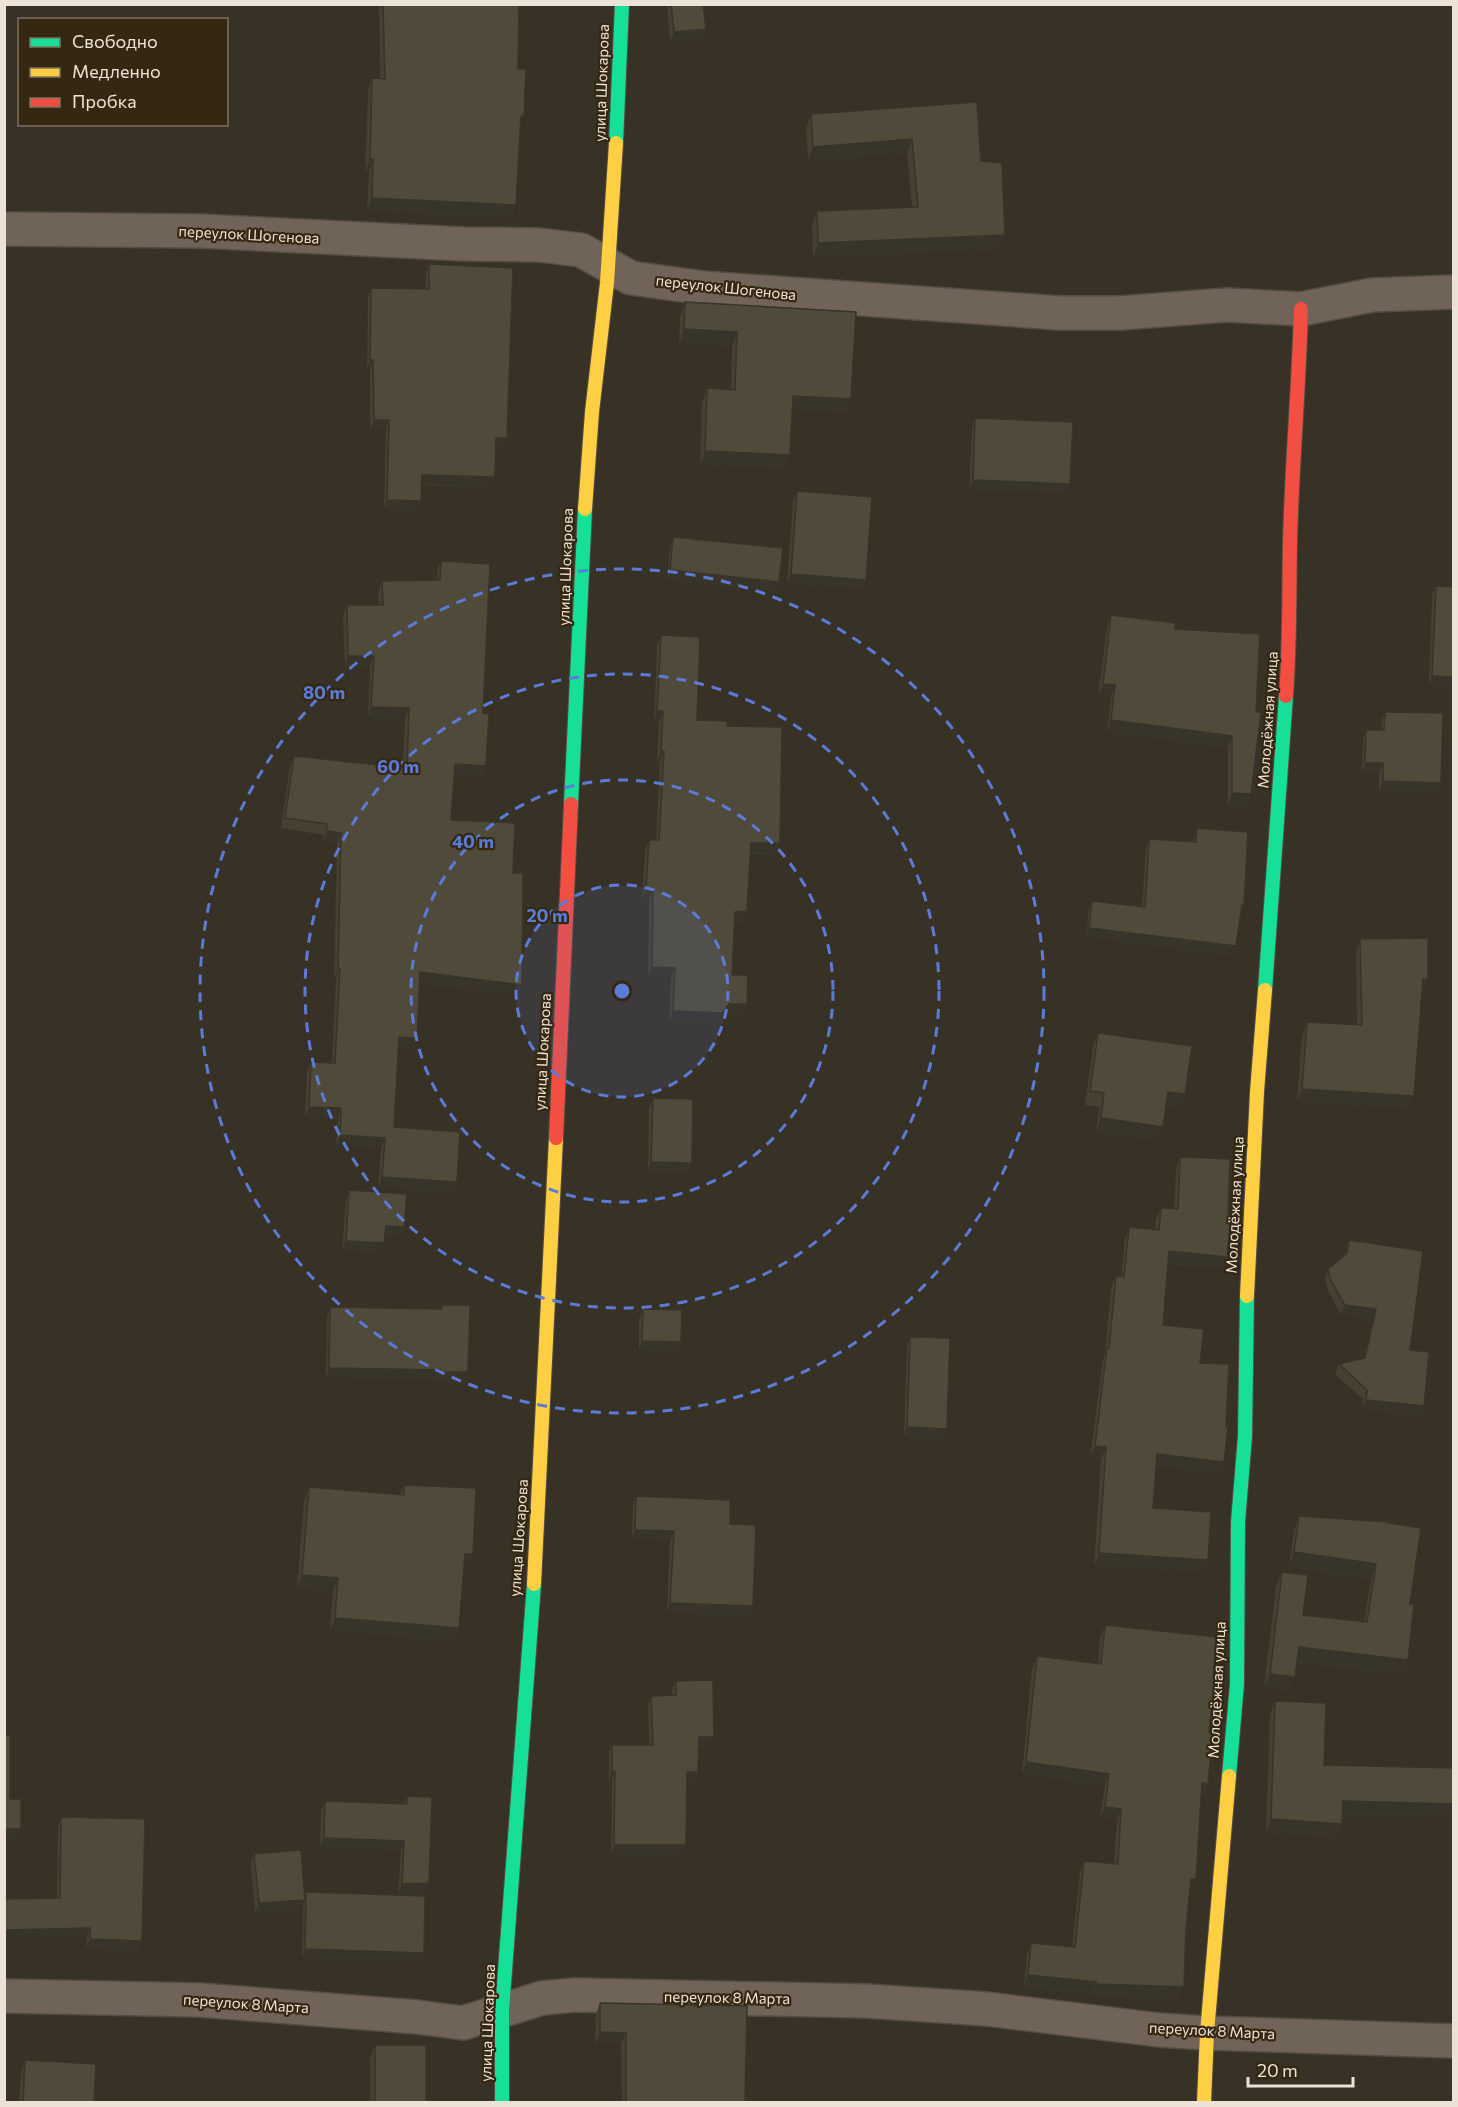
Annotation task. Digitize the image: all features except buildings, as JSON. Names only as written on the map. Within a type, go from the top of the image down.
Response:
[{"type":"street","name":"улица Шокарова","points":[[502,2103],[502,2011],[538,1523],[585,501],[592,412],[607,283],[615,167],[621,4]]},
{"type":"street","name":"переулок Шогенова","points":[[4,229],[200,231],[464,244],[540,245],[581,250],[631,278],[704,288],[1022,311],[1120,313],[1227,305],[1301,309],[1372,295],[1454,292]]},
{"type":"street","name":"Молодёжная улица","points":[[1204,2103],[1207,2033],[1237,1684],[1238,1522],[1245,1436],[1246,1317],[1258,1081],[1290,643],[1290,540],[1301,309]]},
{"type":"street","name":"переулок 8 Марта","points":[[4,1996],[200,2000],[417,2017],[463,2023],[542,1998],[575,1995],[867,2001],[987,2009],[1159,2030],[1454,2041]]},
{"type":"traffic: fast","points":[[616,143],[622,4]]},
{"type":"traffic: fast","points":[[571,804],[585,509]]},
{"type":"traffic: fast","points":[[1265,990],[1286,696]]},
{"type":"traffic: fast","points":[[1229,1776],[1237,1684],[1238,1522],[1245,1436],[1247,1296]]},
{"type":"traffic: fast","points":[[502,2102],[502,2011],[534,1584]]},
{"type":"traffic: slow","points":[[585,509],[592,412],[607,283],[616,143]]},
{"type":"traffic: slow","points":[[1247,1296],[1257,1092],[1265,990]]},
{"type":"traffic: slow","points":[[534,1584],[556,1138]]},
{"type":"traffic: slow","points":[[1204,2102],[1207,2033],[1229,1776]]},
{"type":"traffic: jam","points":[[1286,696],[1291,512],[1301,309]]},
{"type":"traffic: jam","points":[[556,1138],[571,804]]}]
